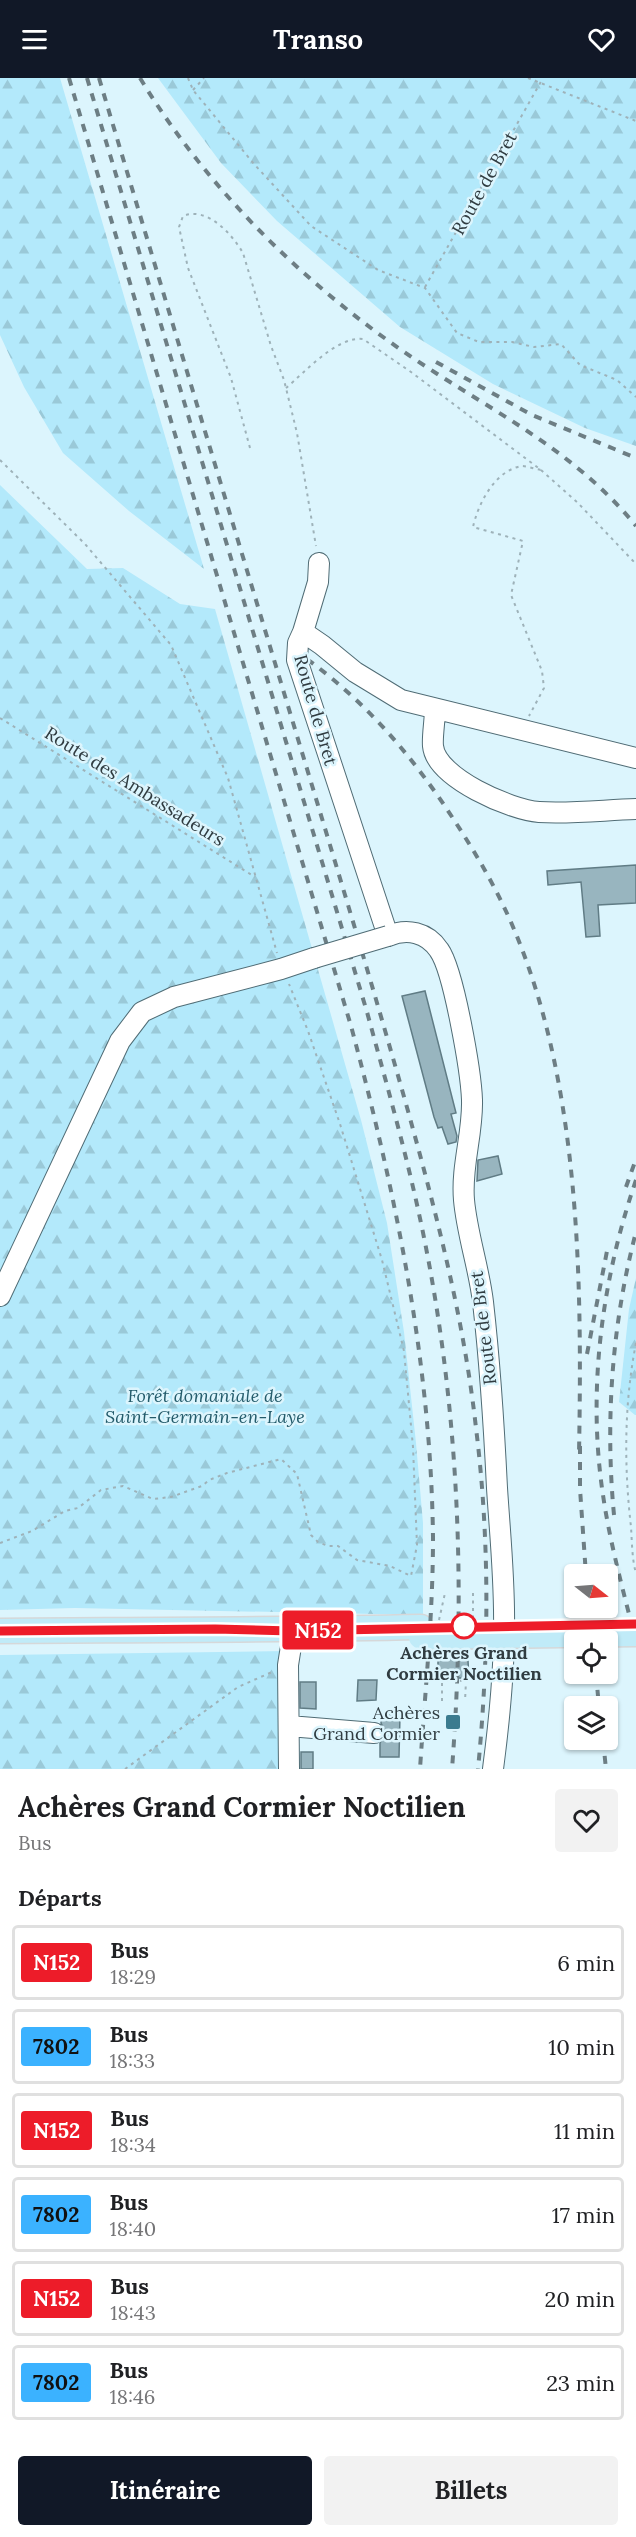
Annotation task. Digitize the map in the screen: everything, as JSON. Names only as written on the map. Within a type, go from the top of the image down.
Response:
[{"type":"main road","points":[[0,1645],[636,1624]]},
{"type":"main road","points":[[0,1631],[215,1629],[292,1635]]},
{"type":"main road","points":[[421,1632],[636,1634]]},
{"type":"street","points":[[303,632],[318,582],[319,563]]},
{"type":"street","name":"Route de Bret","points":[[388,936],[297,660],[298,643],[303,632],[380,689],[401,700],[636,758]]},
{"type":"street","points":[[435,709],[433,747],[440,761],[455,776],[477,790],[507,804],[537,812],[636,809]]},
{"type":"street","name":"Route de Bret","points":[[0,1296],[120,1041],[142,1012],[174,997],[281,969],[398,931],[414,932],[428,938],[440,951],[450,974],[472,1099],[463,1176],[464,1197],[483,1300],[495,1445],[504,1626],[493,1769]]},
{"type":"street","points":[[289,1769],[288,1665],[292,1635]]},
{"type":"street","points":[[289,1726],[374,1734]]},
{"type":"path","points":[[188,78],[193,90],[254,164],[311,226],[378,270],[425,288],[457,333],[479,342],[512,342],[534,347],[561,344],[580,365],[617,380],[636,397]]},
{"type":"path","points":[[193,90],[204,78]]},
{"type":"path","points":[[528,78],[636,122]]},
{"type":"path","name":"Route de Bret","points":[[425,288],[543,78]]},
{"type":"path","points":[[250,448],[231,378],[188,268],[179,227],[183,216],[192,213],[204,215],[221,227],[240,248],[286,388],[305,471],[319,563]]},
{"type":"path","points":[[286,388],[342,341],[363,339],[411,372],[541,470],[577,502],[636,564]]},
{"type":"path","points":[[0,460],[85,543],[171,645],[228,778],[281,969],[308,1031],[340,1124],[384,1269],[404,1351],[417,1545],[411,1576],[390,1566],[357,1560],[338,1546],[328,1546],[318,1542],[311,1535],[297,1474],[281,1459],[227,1473],[209,1480],[202,1486],[171,1497],[153,1499],[123,1486],[101,1490],[78,1508],[64,1511],[32,1531],[0,1543]]},
{"type":"path","points":[[527,718],[544,688],[542,671],[511,595],[523,541],[473,526],[476,512],[486,492],[501,476],[522,466],[541,470]]},
{"type":"path","name":"Route des Ambassadeurs","points":[[0,718],[255,877]]},
{"type":"path","points":[[636,1343],[630,1374],[626,1441],[630,1520],[636,1573]]},
{"type":"path","points":[[125,1769],[238,1687],[288,1665]]},
{"type":"path","points":[[442,1701],[442,1680],[454,1679],[466,1681],[465,1701]]},
{"type":"green space","points":[[0,78],[60,78],[204,569],[129,511],[63,453],[24,387],[0,335]]},
{"type":"green space","points":[[158,78],[636,78],[636,446],[585,428],[493,384],[400,327],[277,221],[221,163]]},
{"type":"green space","name":"Forêt domaniale de Saint-Germain-en-Laye","points":[[0,485],[87,569],[123,568],[180,604],[215,609],[361,1120],[387,1223],[404,1332],[416,1443],[423,1523],[423,1615],[75,1608],[0,1610]]},
{"type":"green space","points":[[636,1278],[635,1415],[619,1402],[629,1309]]},
{"type":"green space","points":[[287,1651],[291,1769],[0,1769],[0,1655]]},
{"type":"building","points":[[636,865],[636,903],[598,905],[600,936],[586,937],[581,882],[548,885],[547,871]]},
{"type":"building","points":[[425,991],[456,1113],[451,1114],[457,1136],[456,1142],[448,1144],[442,1127],[438,1128],[434,1117],[402,996]]},
{"type":"building","points":[[498,1156],[502,1174],[477,1181],[478,1160]]},
{"type":"building","points":[[438,1651],[464,1651],[468,1661],[469,1678],[438,1678]]},
{"type":"building","points":[[358,1680],[377,1680],[376,1700],[357,1701]]},
{"type":"building","points":[[300,1682],[316,1682],[316,1709],[300,1708]]},
{"type":"building","points":[[382,1714],[400,1715],[399,1757],[380,1757],[380,1743],[386,1733],[381,1723]]},
{"type":"building","points":[[301,1752],[313,1752],[313,1769],[301,1769]]},
{"type":"railway","points":[[69,78],[351,1026],[383,1152],[418,1344],[431,1473],[432,1596],[420,1769]]},
{"type":"railway","points":[[87,78],[367,1012],[421,1223],[444,1359],[456,1495],[458,1632],[452,1769]]},
{"type":"railway","points":[[99,78],[374,991],[419,1150],[457,1308],[471,1388],[481,1470],[486,1555],[486,1641],[478,1769]]},
{"type":"railway","points":[[140,78],[196,159],[228,197],[297,267],[373,330],[559,454],[612,499],[636,526]]},
{"type":"railway","points":[[436,362],[532,415],[636,458]]},
{"type":"railway","points":[[307,659],[362,705],[394,739],[438,796],[471,846],[500,898],[516,934],[537,995],[554,1058],[573,1190],[580,1324],[579,1454]]},
{"type":"railway","points":[[626,1187],[636,1159]]},
{"type":"railway","points":[[636,1180],[614,1256],[606,1295],[597,1375],[598,1455],[603,1495],[636,1642]]},
{"type":"railway","points":[[614,1515],[610,1444],[613,1372],[621,1301],[636,1232]]},
{"type":"railway","points":[[587,1354],[607,1251]]},
{"type":"railway","points":[[580,1446],[580,1489],[585,1564]]},
{"type":"railway","points":[[590,1618],[591,1630]]},
{"type":"railway","points":[[597,1684],[598,1696]]},
{"type":"railway","points":[[604,1750],[606,1769]]},
{"type":"bus line","name":"N152","points":[[0,1631],[215,1629],[292,1631],[347,1628],[636,1624]]},
{"type":"place","name":"Achères Grand Cormier Noctilien","points":[[464,1626]]},
{"type":"place","name":"Achères Grand Cormier","points":[[453,1722]]}]
